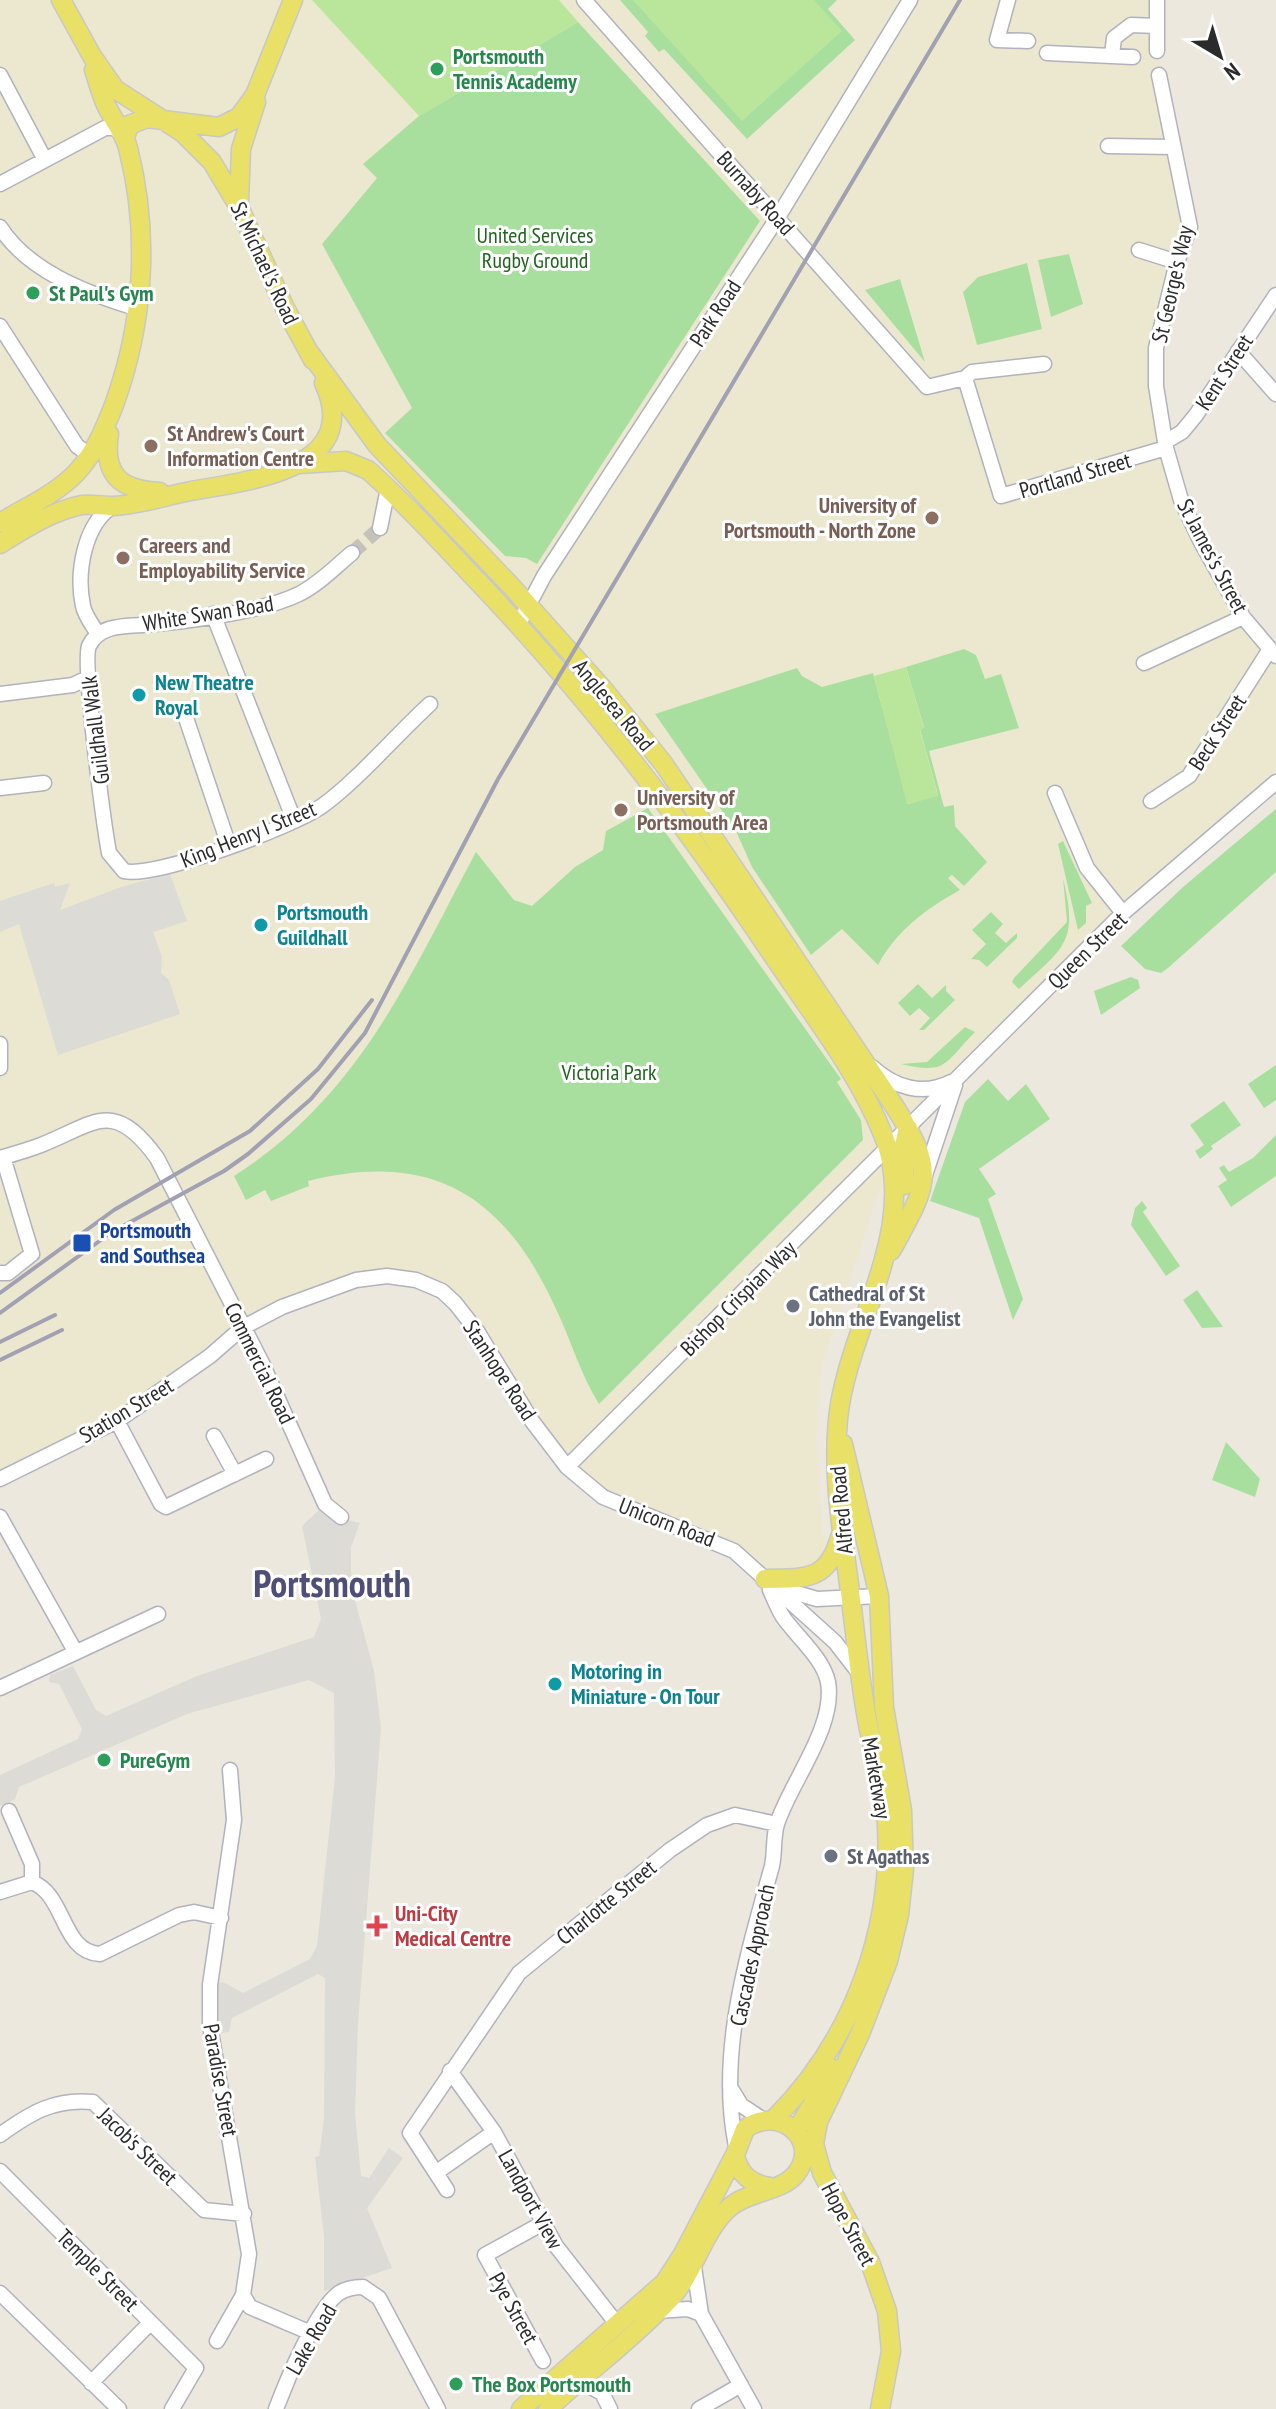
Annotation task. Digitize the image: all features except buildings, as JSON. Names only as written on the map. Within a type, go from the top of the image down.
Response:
[{"type":"main road","points":[[61,0],[87,48],[118,92],[164,120]]},
{"type":"main road","points":[[125,138],[134,121],[164,120],[210,128],[233,122],[249,105],[293,0]]},
{"type":"main road","points":[[0,523],[68,481],[91,456],[110,415],[131,351],[139,304],[141,223],[125,138],[105,104],[87,48]]},
{"type":"main road","points":[[240,209],[241,149],[266,69]]},
{"type":"main road","name":"St Michael's Road","points":[[164,120],[206,155],[240,209],[330,399],[330,427],[321,446],[300,464]]},
{"type":"main road","name":"Anglesea Road","points":[[309,352],[377,445],[528,606],[663,763],[908,1128]]},
{"type":"main road","points":[[110,415],[105,453],[109,468],[118,478],[146,491],[195,491]]},
{"type":"main road","name":"Anglesea Road","points":[[300,464],[354,462],[388,488],[585,698],[687,830],[861,1087],[888,1147]]},
{"type":"main road","points":[[0,544],[53,514],[93,504],[113,506],[243,483],[300,464]]},
{"type":"main road","points":[[908,1128],[921,1152],[925,1175]]},
{"type":"main road","points":[[888,1235],[904,1197],[903,1150],[908,1128]]},
{"type":"main road","name":"Alfred Road","points":[[852,1605],[836,1476],[837,1421],[846,1366],[877,1278],[888,1235],[895,1187],[888,1147]]},
{"type":"main road","name":"Alfred Road","points":[[877,1278],[917,1204],[925,1175]]},
{"type":"main road","name":"Alfred Road","points":[[837,1421],[878,1590]]},
{"type":"main road","points":[[765,1579],[806,1577],[819,1573],[832,1559],[841,1530]]},
{"type":"main road","name":"Marketway","points":[[854,2046],[888,1961],[899,1915],[904,1869],[902,1810],[884,1707],[878,1590]]},
{"type":"main road","name":"Marketway","points":[[768,2119],[811,2078],[847,2021],[873,1954],[887,1867],[886,1809],[852,1605]]},
{"type":"main road","points":[[796,2131],[826,2079],[854,2046]]},
{"type":"main road","name":"Hope Street","points":[[854,2046],[818,2122],[814,2144],[822,2173],[870,2262],[887,2311],[891,2351],[880,2409]]},
{"type":"main road","points":[[521,2409],[665,2282],[683,2254],[745,2129],[768,2119],[796,2131],[803,2149],[799,2169],[787,2182],[729,2208],[694,2267],[657,2311],[548,2409]]},
{"type":"main road","points":[[736,2150],[737,2165],[750,2181],[770,2187]]},
{"type":"street","name":"Burnaby Road","points":[[584,0],[927,387],[965,378]]},
{"type":"street","name":"Park Road","points":[[518,625],[551,565],[778,217],[910,0]]},
{"type":"street","points":[[1008,0],[997,40],[1028,41]]},
{"type":"street","points":[[1157,0],[1157,51]]},
{"type":"street","points":[[1112,55],[1114,38],[1131,25],[1157,26]]},
{"type":"street","points":[[1047,53],[1133,57]]},
{"type":"street","points":[[0,75],[45,160]]},
{"type":"street","name":"St George's Way","points":[[1159,75],[1190,227],[1177,262],[1156,348],[1156,386],[1165,445]]},
{"type":"street","points":[[0,184],[105,128],[115,128],[125,138]]},
{"type":"street","points":[[1108,146],[1173,147]]},
{"type":"street","points":[[0,227],[13,244],[63,281],[129,306],[139,304]]},
{"type":"street","points":[[1139,250],[1177,262]]},
{"type":"street","name":"Kent Street","points":[[1165,445],[1182,432],[1196,415],[1276,295]]},
{"type":"street","points":[[0,326],[77,446],[91,456]]},
{"type":"street","points":[[1238,351],[1276,394]]},
{"type":"street","points":[[965,378],[972,372],[1044,364]]},
{"type":"street","name":"Portland Street","points":[[965,378],[1001,496],[1165,445]]},
{"type":"street","name":"St James's Street","points":[[1165,445],[1181,500],[1243,617],[1273,653]]},
{"type":"street","points":[[380,528],[388,488]]},
{"type":"street","points":[[98,634],[83,605],[83,566],[90,529],[99,515],[113,506]]},
{"type":"street","name":"White Swan Road","points":[[98,634],[113,627],[280,603],[320,581],[352,553]]},
{"type":"street","points":[[213,614],[294,820]]},
{"type":"street","points":[[1144,663],[1243,617]]},
{"type":"street","name":"Guildhall Walk","points":[[98,634],[87,653],[87,678],[109,853],[124,871]]},
{"type":"street","name":"Beck Street","points":[[1151,801],[1189,776],[1273,653]]},
{"type":"street","points":[[0,694],[73,685],[87,678]]},
{"type":"street","name":"King Henry I Street","points":[[124,871],[144,873],[229,846],[322,806],[430,704]]},
{"type":"street","points":[[185,715],[229,846]]},
{"type":"street","name":"Queen Street","points":[[908,1128],[1123,913],[1276,782]]},
{"type":"street","points":[[0,788],[44,783]]},
{"type":"street","points":[[1055,793],[1087,868],[1123,913]]},
{"type":"street","points":[[0,1044],[0,1068]]},
{"type":"street","points":[[863,1058],[884,1077],[912,1089],[938,1088],[959,1078]]},
{"type":"street","points":[[925,1175],[959,1078]]},
{"type":"street","name":"Commercial Road","points":[[2,1157],[42,1145],[88,1121],[112,1120],[124,1124],[149,1146],[262,1363],[325,1504],[341,1517]]},
{"type":"street","name":"Bishop Crispian Way","points":[[567,1467],[908,1128]]},
{"type":"street","points":[[0,1273],[8,1273],[32,1254],[2,1157]]},
{"type":"street","name":"Stanhope Road","points":[[242,1328],[321,1290],[356,1280],[387,1276],[429,1284],[455,1303],[477,1331],[532,1421],[567,1467]]},
{"type":"street","name":"Station Street","points":[[0,1479],[117,1421],[210,1356],[242,1328]]},
{"type":"street","points":[[117,1421],[161,1504],[166,1507],[266,1459]]},
{"type":"street","points":[[214,1436],[235,1474]]},
{"type":"street","name":"Unicorn Road","points":[[567,1467],[603,1497],[720,1543],[835,1642],[862,1677]]},
{"type":"street","points":[[0,1517],[75,1651]]},
{"type":"street","points":[[765,1579],[782,1615],[820,1664],[828,1681],[828,1699],[821,1727],[777,1824]]},
{"type":"street","name":"Unicorn Road","points":[[765,1579],[802,1597],[852,1605],[868,1617],[880,1616]]},
{"type":"street","name":"Unicorn Road","points":[[852,1605],[878,1590]]},
{"type":"street","points":[[0,1688],[158,1614]]},
{"type":"street","name":"Paradise Street","points":[[230,1770],[234,1820],[210,1985],[210,2026],[236,2214],[249,2254],[243,2295]]},
{"type":"street","points":[[9,1811],[32,1864],[32,1882]]},
{"type":"street","name":"Charlotte Street","points":[[437,2172],[410,2133],[519,1973],[670,1850],[707,1825],[735,1815],[777,1824]]},
{"type":"street","name":"Cascades Approach","points":[[736,2150],[729,2113],[742,1981],[773,1862],[777,1824]]},
{"type":"street","points":[[32,1882],[52,1896],[78,1946],[87,1953],[100,1954],[179,1915],[194,1912],[221,1918]]},
{"type":"street","points":[[0,1892],[32,1882]]},
{"type":"street","name":"Landport View","points":[[450,2071],[494,2132],[556,2246],[617,2324]]},
{"type":"street","points":[[730,2086],[741,2105],[768,2119]]},
{"type":"street","name":"Jacob's Street","points":[[0,2135],[40,2110],[69,2099],[93,2102],[204,2210],[236,2214]]},
{"type":"street","points":[[447,2190],[437,2172],[494,2132]]},
{"type":"street","name":"Temple Street","points":[[0,2171],[196,2368],[172,2409]]},
{"type":"street","name":"Pye Street","points":[[543,2223],[485,2255],[543,2361]]},
{"type":"street","points":[[694,2267],[701,2314],[754,2409]]},
{"type":"street","name":"Lake Road","points":[[276,2409],[311,2333],[341,2291],[363,2287],[379,2298],[438,2409]]},
{"type":"street","points":[[0,2293],[119,2409]]},
{"type":"street","points":[[243,2295],[250,2307],[311,2333]]},
{"type":"street","points":[[217,2341],[243,2295]]},
{"type":"street","points":[[657,2311],[688,2309],[701,2314]]},
{"type":"street","points":[[91,2383],[150,2323]]},
{"type":"street","points":[[578,2380],[602,2393],[610,2409]]},
{"type":"street","points":[[699,2409],[741,2385]]},
{"type":"shaded area","name":"University of Portsmouth Area","points":[[0,0],[1157,0],[1163,104],[1190,227],[1156,348],[1165,442],[1201,542],[1276,656],[1276,782],[1208,838],[908,1128],[876,1200],[821,1370],[816,1436],[823,1534],[837,1549],[781,1589],[750,1565],[649,1517],[567,1467],[455,1303],[403,1278],[321,1290],[183,1375],[145,1403],[0,1479]]},
{"type":"shaded area","points":[[170,874],[187,921],[153,932],[162,957],[161,973],[169,980],[180,1014],[58,1055],[19,924],[0,932],[0,901],[54,883],[55,887],[70,883],[60,910],[124,886]]},
{"type":"shaded area","points":[[325,1504],[347,1520],[360,1523],[351,1547],[351,1572],[355,1600],[374,1671],[381,1728],[358,2023],[355,2113],[361,2176],[369,2178],[389,2148],[403,2158],[367,2208],[392,2268],[324,2291],[324,2237],[315,2157],[319,2156],[324,2119],[325,1978],[318,1974],[232,2018],[229,2032],[211,2034],[210,1985],[223,1982],[243,1993],[310,1959],[317,1946],[335,1777],[334,1693],[309,1680],[187,1714],[19,1787],[15,1799],[0,1806],[0,1775],[78,1739],[82,1729],[59,1684],[49,1682],[50,1675],[73,1666],[96,1710],[106,1716],[197,1676],[314,1637],[321,1619],[302,1526]]},
{"type":"green space","name":"Portsmouth Tennis Academy","points":[[312,0],[559,0],[578,22],[419,116]]},
{"type":"green space","points":[[620,0],[837,0],[828,9],[855,40],[747,139],[664,49],[659,52],[645,36],[648,32]]},
{"type":"green space","points":[[633,0],[814,0],[842,31],[742,121]]},
{"type":"green space","name":"United Services Rugby Ground","points":[[578,22],[760,221],[537,564],[526,558],[505,556],[385,433],[412,408],[322,244],[377,178],[363,164],[419,116]]},
{"type":"green space","points":[[1069,254],[1083,304],[1051,317],[1038,260]]},
{"type":"green space","points":[[1027,263],[1042,329],[977,345],[963,292],[978,277]]},
{"type":"green space","points":[[900,279],[925,362],[865,290]]},
{"type":"green space","points":[[964,649],[976,655],[985,679],[1001,674],[1019,728],[929,751],[944,807],[954,805],[955,826],[987,862],[964,886],[952,875],[948,878],[960,890],[913,922],[894,941],[878,965],[842,929],[811,955],[752,867],[736,831],[655,714],[797,668],[802,676],[822,687],[873,673],[908,804],[938,795],[920,729],[924,727],[906,667]]},
{"type":"green space","points":[[906,667],[924,728],[920,730],[938,796],[907,804],[874,676]]},
{"type":"green space","name":"Victoria Park","points":[[648,808],[841,1079],[837,1082],[861,1120],[863,1140],[599,1404],[536,1269],[513,1237],[487,1210],[459,1191],[427,1178],[392,1172],[352,1173],[308,1181],[309,1186],[271,1201],[265,1190],[246,1200],[234,1176],[278,1144],[315,1109],[348,1071],[403,989],[476,852],[514,900],[532,906],[575,867],[603,850],[606,831]]},
{"type":"green space","points":[[1276,809],[1276,872],[1168,968],[1161,973],[1145,969],[1121,946],[1183,887]]},
{"type":"green space","points":[[1063,841],[1092,903],[1086,906],[1086,923],[1078,930],[1058,844]]},
{"type":"green space","points":[[1063,878],[1069,917],[1064,942],[1057,953],[1019,989],[1012,982],[1014,978],[1067,922]]},
{"type":"green space","points":[[991,912],[1003,924],[995,933],[1006,943],[1017,933],[1017,938],[987,967],[979,960],[971,959],[986,944],[972,930]]},
{"type":"green space","points":[[1131,977],[1138,980],[1140,988],[1101,1015],[1094,991]]},
{"type":"green space","points":[[918,984],[932,998],[946,985],[946,991],[955,1000],[924,1030],[919,1030],[930,1018],[919,1008],[910,1016],[898,1003]]},
{"type":"green space","points":[[965,1027],[975,1032],[944,1064],[928,1068],[901,1064],[927,1062]]},
{"type":"green space","points":[[1276,1065],[1276,1100],[1264,1108],[1248,1084]]},
{"type":"green space","points":[[988,1079],[1008,1101],[1026,1084],[1050,1119],[979,1169],[996,1194],[988,1199],[1023,1299],[1013,1320],[979,1218],[930,1201],[965,1102]]},
{"type":"green space","points":[[1224,1101],[1241,1125],[1211,1146],[1213,1149],[1200,1159],[1195,1151],[1204,1145],[1190,1125]]},
{"type":"green space","points":[[1276,1135],[1276,1176],[1231,1207],[1218,1186],[1227,1180],[1219,1168],[1224,1165],[1229,1172],[1253,1158]]},
{"type":"green space","points":[[1142,1201],[1147,1208],[1143,1212],[1180,1266],[1166,1276],[1131,1225],[1135,1208]]},
{"type":"green space","points":[[1197,1290],[1223,1327],[1202,1328],[1183,1300]]},
{"type":"green space","points":[[1226,1442],[1260,1479],[1255,1497],[1212,1480]]},
{"type":"tunnel","points":[[352,553],[380,528]]},
{"type":"railway","points":[[0,1313],[112,1232],[224,1171],[248,1154],[311,1099],[365,1033],[498,779],[960,0]]},
{"type":"railway","points":[[0,1293],[114,1210],[250,1131],[318,1069],[372,1000]]},
{"type":"railway","points":[[0,1342],[55,1315]]},
{"type":"railway","points":[[0,1360],[62,1330]]},
{"type":"place","name":"Portsmouth Tennis Academy","points":[[437,69]]},
{"type":"place","name":"St Paul's Gym","points":[[33,293]]},
{"type":"place","name":"St Andrew's Court Information Centre","points":[[151,446]]},
{"type":"place","name":"University of Portsmouth - North Zone","points":[[932,518]]},
{"type":"place","name":"Careers and Employability Service","points":[[123,558]]},
{"type":"place","name":"New Theatre Royal","points":[[139,695]]},
{"type":"place","name":"University of Portsmouth Area","points":[[621,810]]},
{"type":"place","name":"Portsmouth Guildhall","points":[[261,925]]},
{"type":"place","name":"Portsmouth and Southsea","points":[[82,1243]]},
{"type":"place","name":"Cathedral of St John the Evangelist","points":[[793,1306]]},
{"type":"place","name":"Motoring in Miniature - On Tour","points":[[555,1684]]},
{"type":"place","name":"PureGym","points":[[104,1760]]},
{"type":"place","name":"St Agathas","points":[[831,1856]]},
{"type":"place","name":"Uni-City Medical Centre","points":[[377,1926]]},
{"type":"place","name":"The Box Portsmouth","points":[[456,2384]]},
{"type":"district","name":"Portsmouth","points":[[332,1582]]}]
